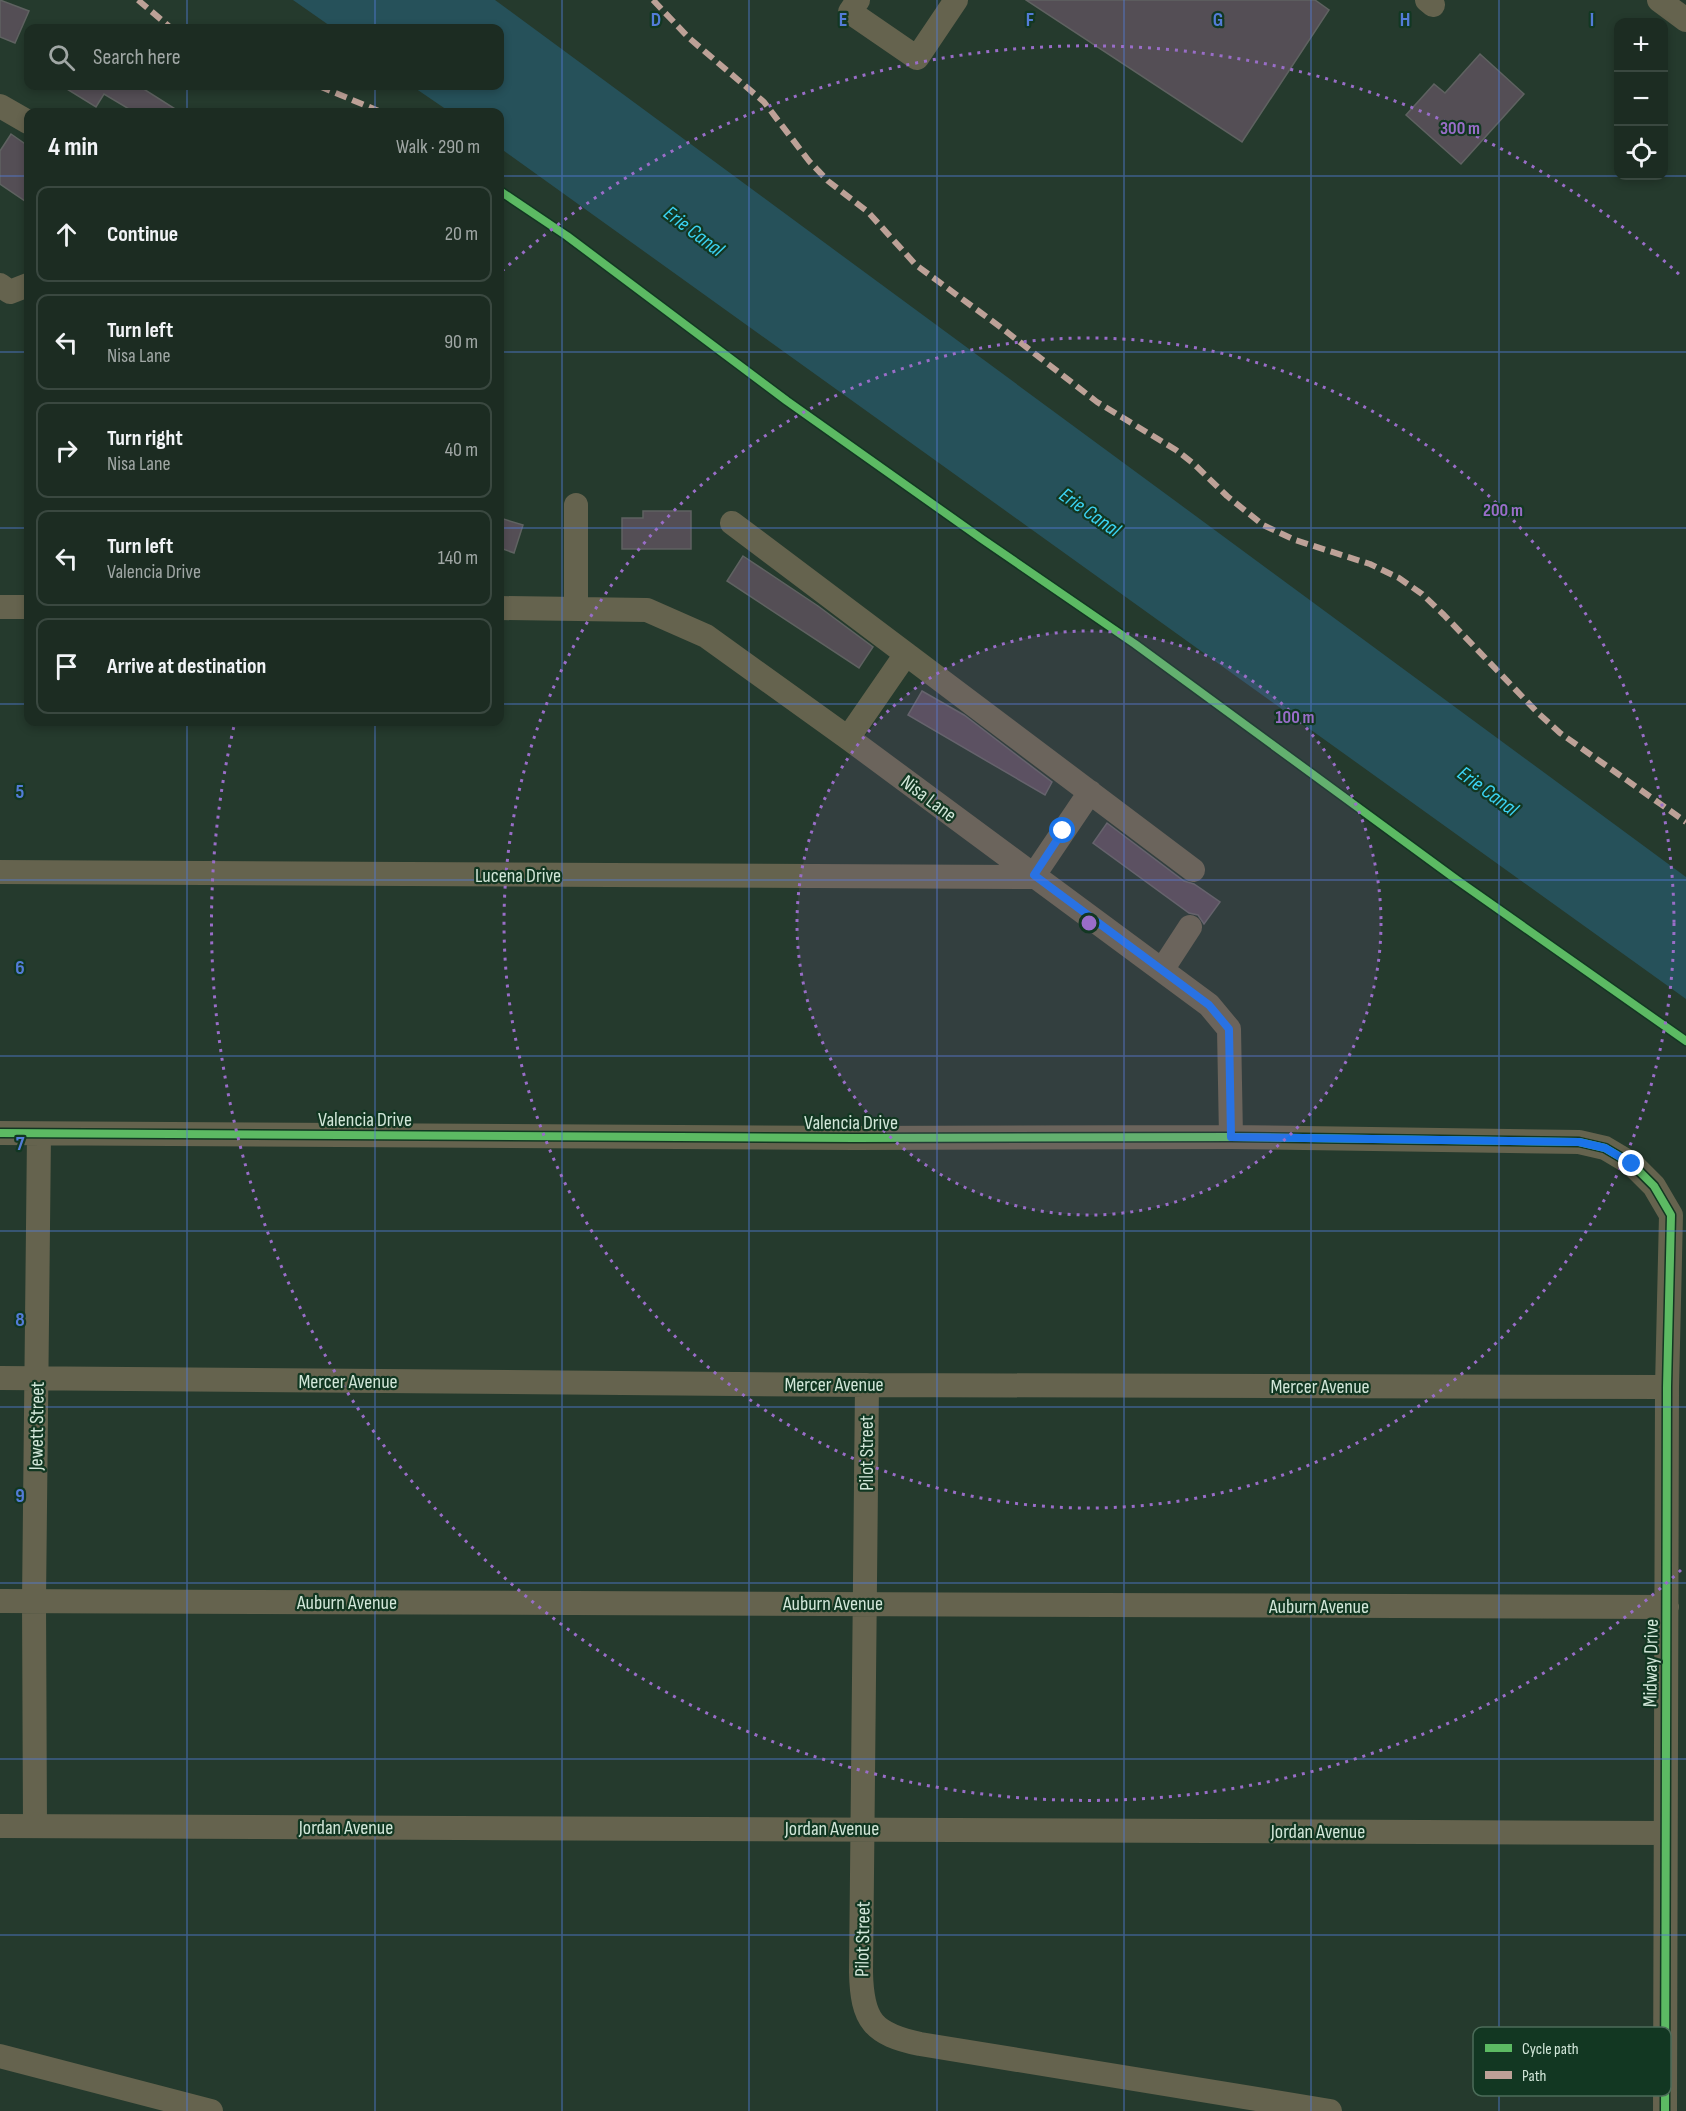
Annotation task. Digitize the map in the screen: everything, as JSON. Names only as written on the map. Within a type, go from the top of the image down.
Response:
[{"type":"street","points":[[858,0],[850,12],[917,58],[956,0]]},
{"type":"street","points":[[1659,0],[1686,20]]},
{"type":"street","points":[[0,106],[24,120]]},
{"type":"street","points":[[0,285],[10,292],[24,287]]},
{"type":"street","points":[[576,505],[576,608]]},
{"type":"street","points":[[732,523],[1193,870]]},
{"type":"street","points":[[0,607],[24,608]]},
{"type":"street","name":"Nisa Lane","points":[[504,608],[646,610],[706,636],[848,738],[1209,1005],[1229,1029],[1231,1137]]},
{"type":"street","points":[[848,738],[906,654]]},
{"type":"street","points":[[1035,876],[1090,792]]},
{"type":"street","name":"Lucena Drive","points":[[0,872],[1035,876]]},
{"type":"street","points":[[1162,970],[1190,927]]},
{"type":"street","name":"Valencia Drive","points":[[0,1133],[855,1138],[1231,1137],[1579,1142],[1605,1148],[1632,1164],[1654,1186],[1671,1215]]},
{"type":"street","name":"Jewett Street","points":[[35,1826],[34,1601],[39,1134]]},
{"type":"street","name":"Midway Drive","points":[[1665,2027],[1667,1387],[1671,1215]]},
{"type":"street","name":"Mercer Avenue","points":[[0,1378],[867,1385],[1667,1387]]},
{"type":"street","name":"Pilot Street","points":[[867,1385],[862,1998],[868,2017],[882,2032],[920,2044],[1329,2111]]},
{"type":"street","name":"Auburn Avenue","points":[[0,1601],[1667,1608]]},
{"type":"street","name":"Jordan Avenue","points":[[0,1826],[1665,1833]]},
{"type":"street","points":[[0,2056],[211,2111]]},
{"type":"water","name":"Erie Canal","points":[[293,0],[495,0],[1686,877],[1686,999],[504,151],[504,108],[444,108],[418,90],[504,90],[504,24],[327,24]]},
{"type":"building","points":[[0,0],[29,11],[15,43],[0,37]]},
{"type":"building","points":[[1026,0],[1315,0],[1329,10],[1242,142]]},
{"type":"building","points":[[1480,54],[1524,94],[1461,164],[1406,115],[1434,84],[1445,93]]},
{"type":"building","points":[[68,90],[145,90],[174,108],[127,108],[104,94],[96,107]]},
{"type":"building","points":[[11,134],[24,143],[24,200],[0,184],[0,151]]},
{"type":"building","points":[[643,511],[691,511],[691,549],[622,549],[622,518],[643,518]]},
{"type":"building","points":[[504,519],[523,525],[514,553],[504,549]]},
{"type":"building","points":[[743,556],[818,606],[873,647],[859,668],[727,581]]},
{"type":"building","points":[[922,691],[964,715],[1052,782],[1045,795],[908,715]]},
{"type":"building","points":[[1107,823],[1184,881],[1194,884],[1220,902],[1204,924],[1198,915],[1189,913],[1093,843]]},
{"type":"marked path","points":[[138,0],[166,24]]},
{"type":"marked path","points":[[653,0],[689,38],[764,102],[809,161],[828,181],[868,212],[916,265],[1097,402],[1176,450],[1263,525],[1295,540],[1370,564],[1399,578],[1422,594],[1560,733],[1686,822]]},
{"type":"marked path","points":[[329,90],[371,108]]},
{"type":"cycle path","points":[[504,194],[567,236],[787,401],[1135,644],[1457,880],[1686,1041]]},
{"type":"cycle path","points":[[0,1133],[855,1138],[1231,1137],[1579,1142],[1605,1148],[1632,1164],[1654,1186],[1671,1215],[1667,1387],[1665,2027]]},
{"type":"cycle path","points":[[1665,2096],[1665,2111]]},
{"type":"route","points":[[1063,831],[1034,875],[1209,1005],[1229,1029],[1231,1137],[1579,1142],[1605,1148],[1632,1164]]}]
